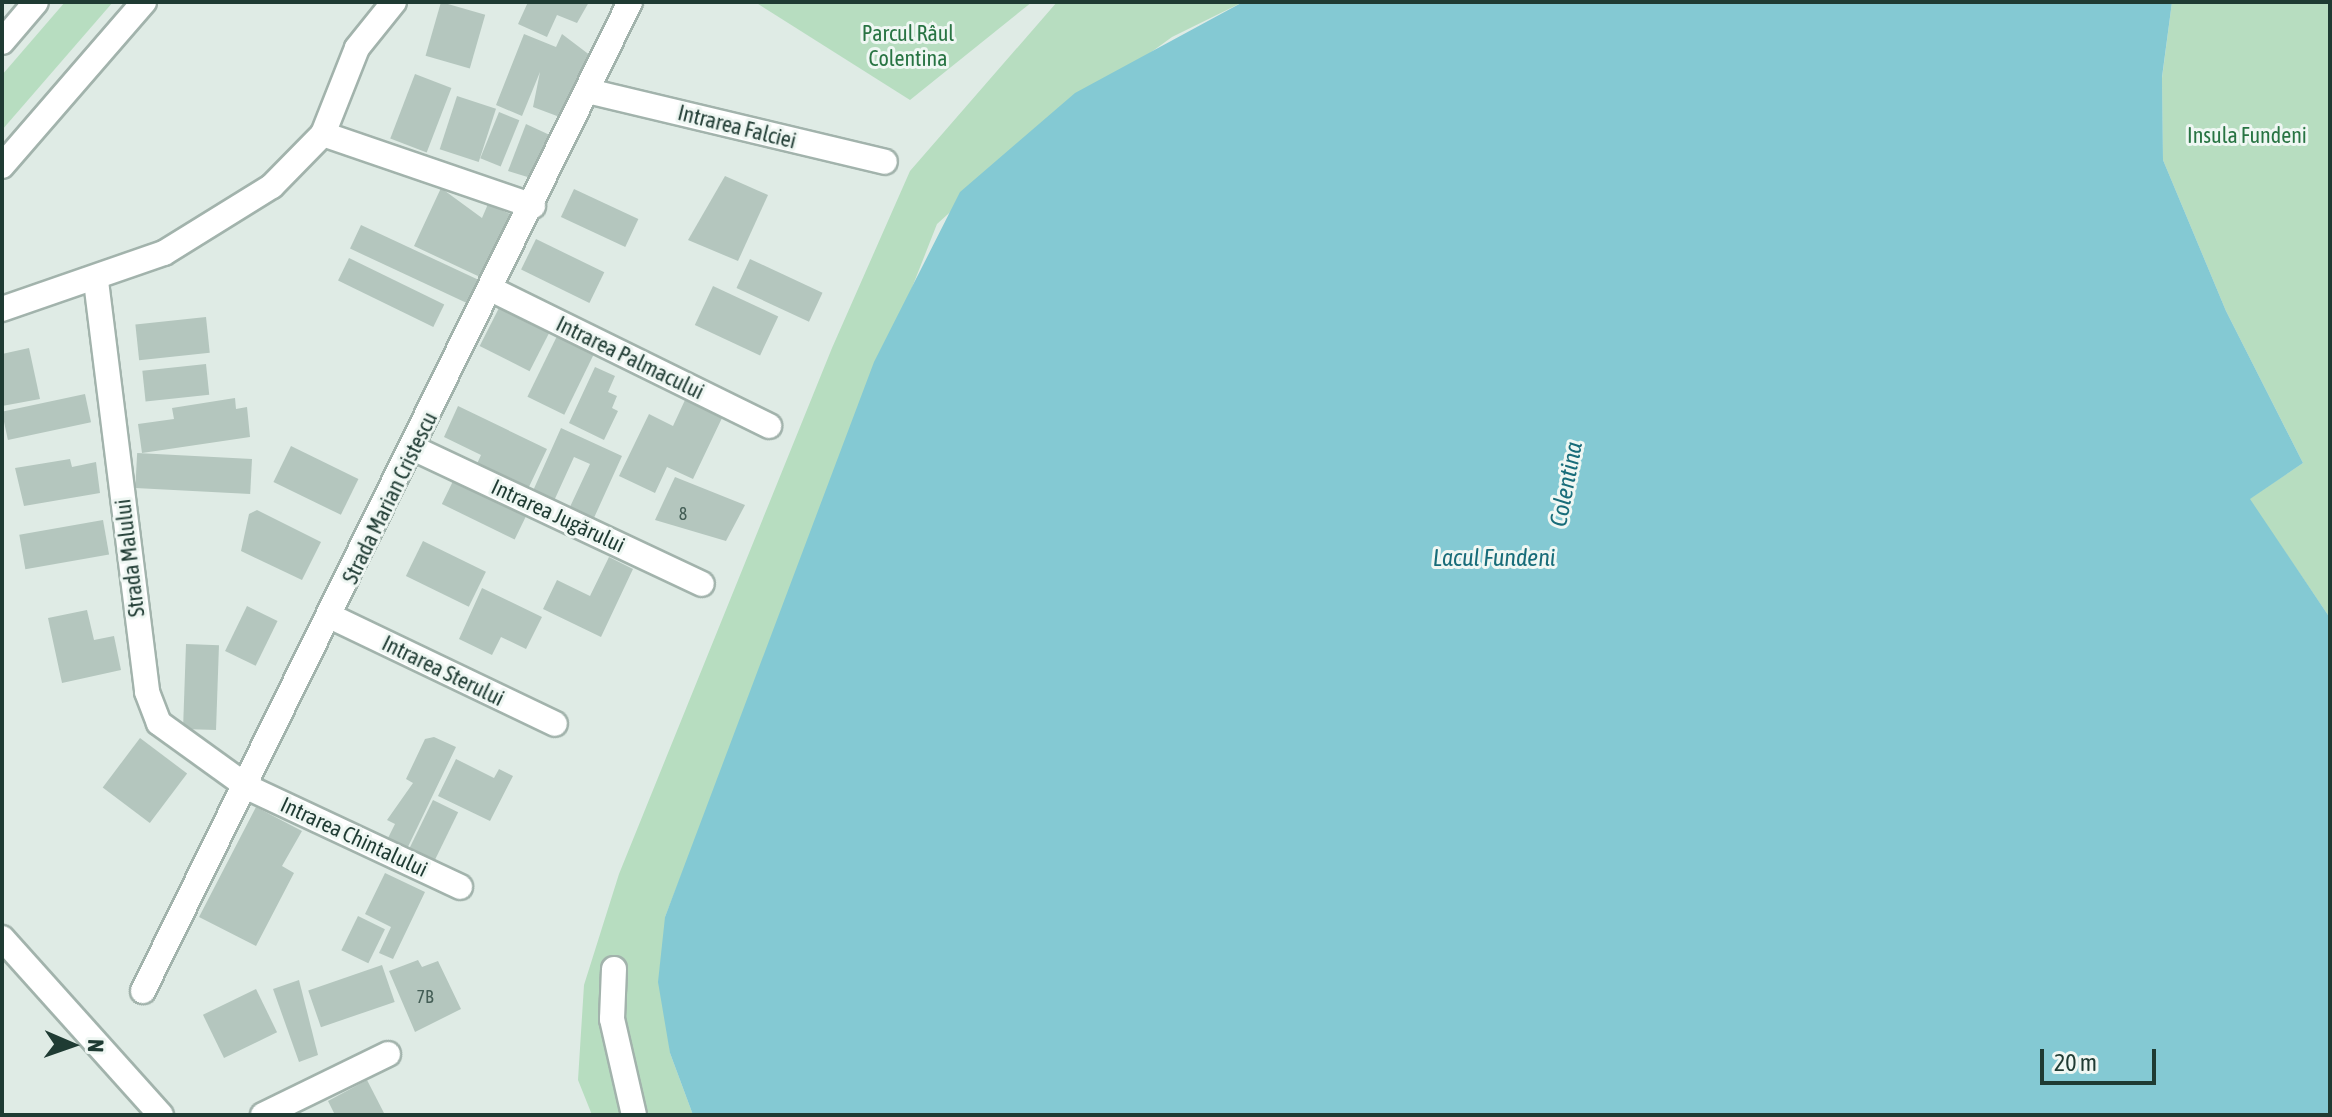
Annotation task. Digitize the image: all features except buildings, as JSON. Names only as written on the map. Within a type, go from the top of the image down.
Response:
[{"type":"street","points":[[2,42],[36,2]]},
{"type":"street","points":[[2,166],[144,2]]},
{"type":"street","points":[[2,309],[96,281],[240,210],[323,134],[357,48],[394,2]]},
{"type":"street","name":"Strada Marian Cristescu","points":[[143,991],[249,788],[630,2]]},
{"type":"street","name":"Intrarea Falciei","points":[[588,91],[885,162]]},
{"type":"street","points":[[323,134],[533,206]]},
{"type":"street","name":"Strada Malului","points":[[96,281],[147,692],[169,734],[249,788]]},
{"type":"street","name":"Intrarea Palmacului","points":[[491,289],[769,426]]},
{"type":"street","name":"Intrarea Jugărului","points":[[413,448],[702,584]]},
{"type":"street","name":"Intrarea Sterului","points":[[332,617],[555,724]]},
{"type":"street","name":"Intrarea Chintalului","points":[[249,788],[460,887]]},
{"type":"street","points":[[2,938],[161,1115]]},
{"type":"street","points":[[614,969],[612,1019],[634,1115]]},
{"type":"street","points":[[263,1115],[388,1054]]},
{"type":"green space","points":[[65,2],[113,2],[2,130],[2,75]]},
{"type":"green space","name":"Parcul Râul Colentina","points":[[755,2],[1032,2],[910,100]]},
{"type":"green space","points":[[1057,2],[1243,2],[1172,37],[1030,140],[937,224],[665,917],[670,1053],[693,1115],[592,1115],[578,1080],[584,985],[619,874],[832,348],[910,171]]},
{"type":"green space","name":"Insula Fundeni","points":[[2172,2],[2330,2],[2330,618],[2249,499],[2303,463],[2226,311],[2163,160],[2162,78]]},
{"type":"water","name":"Lacul Fundeni","points":[[1243,2],[2172,2],[2162,77],[2163,160],[2226,311],[2303,463],[2250,499],[2330,618],[2330,1115],[693,1115],[670,1053],[658,982],[665,917],[874,362],[960,192],[1075,93]]},
{"type":"water label","name":"Colentina","points":[[1566,484]]}]
